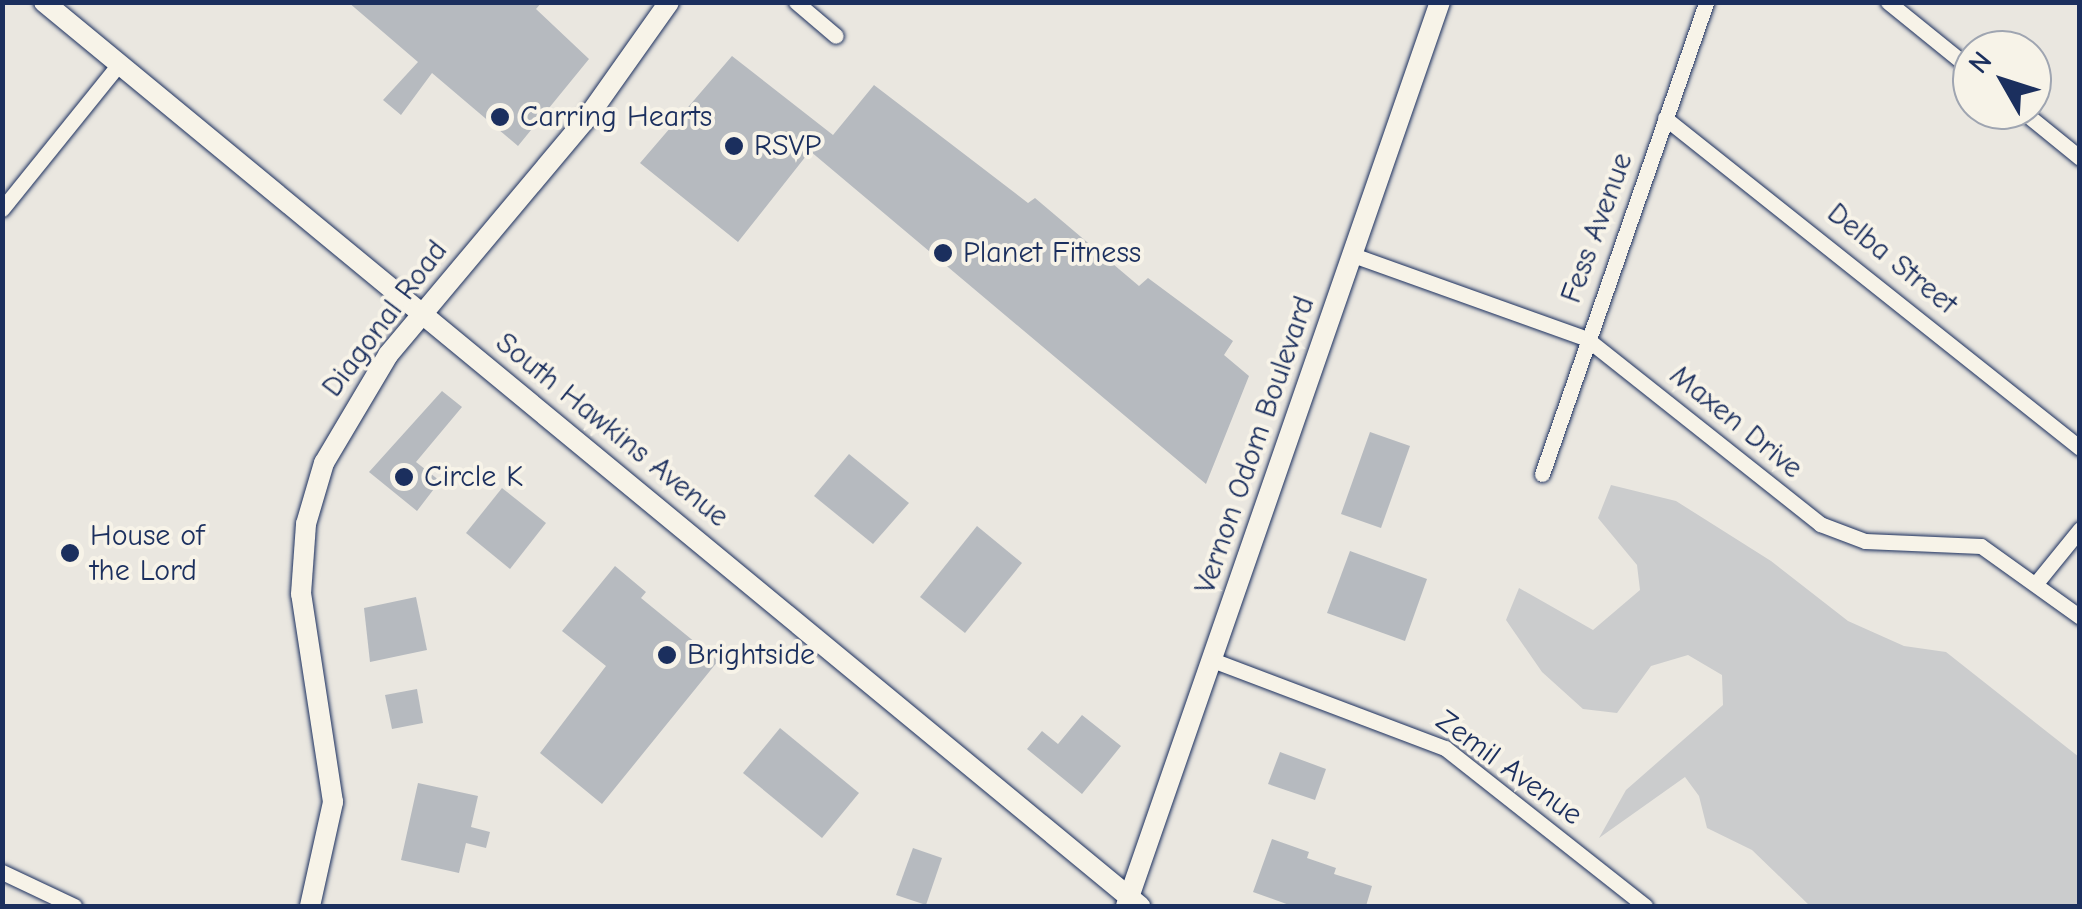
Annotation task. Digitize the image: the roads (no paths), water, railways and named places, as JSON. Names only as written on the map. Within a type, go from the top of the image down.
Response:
[{"type":"street","name":"South Hawkins Avenue","points":[[44,2],[1132,904]]},
{"type":"street","name":"Diagonal Road","points":[[310,906],[328,850],[333,802],[300,594],[306,524],[342,424],[421,314],[587,118],[669,2]]},
{"type":"street","points":[[796,2],[836,36]]},
{"type":"street","name":"Vernon Odom Boulevard","points":[[1132,904],[1212,660],[1440,2]]},
{"type":"street","name":"Fess Avenue","points":[[1542,474],[1706,2]]},
{"type":"street","points":[[1888,2],[1952,54]]},
{"type":"street","points":[[2,209],[119,64]]},
{"type":"street","name":"Delba Street","points":[[1665,118],[2080,448]]},
{"type":"street","points":[[2046,130],[2080,158]]},
{"type":"street","name":"Maxen Drive","points":[[1353,254],[1587,339],[1820,524],[1890,544],[1981,546],[2080,617]]},
{"type":"street","points":[[2036,582],[2080,529]]},
{"type":"street","name":"Zemil Avenue","points":[[1212,660],[1445,748],[1646,906]]},
{"type":"street","points":[[2,872],[74,906]]},
{"type":"place","name":"Carring Hearts","points":[[500,117]]},
{"type":"place","name":"RSVP","points":[[734,146]]},
{"type":"place","name":"Planet Fitness","points":[[943,253]]},
{"type":"place","name":"Circle K","points":[[404,477]]},
{"type":"place","name":"House of the Lord","points":[[70,553]]},
{"type":"place","name":"Brightside","points":[[667,655]]}]
